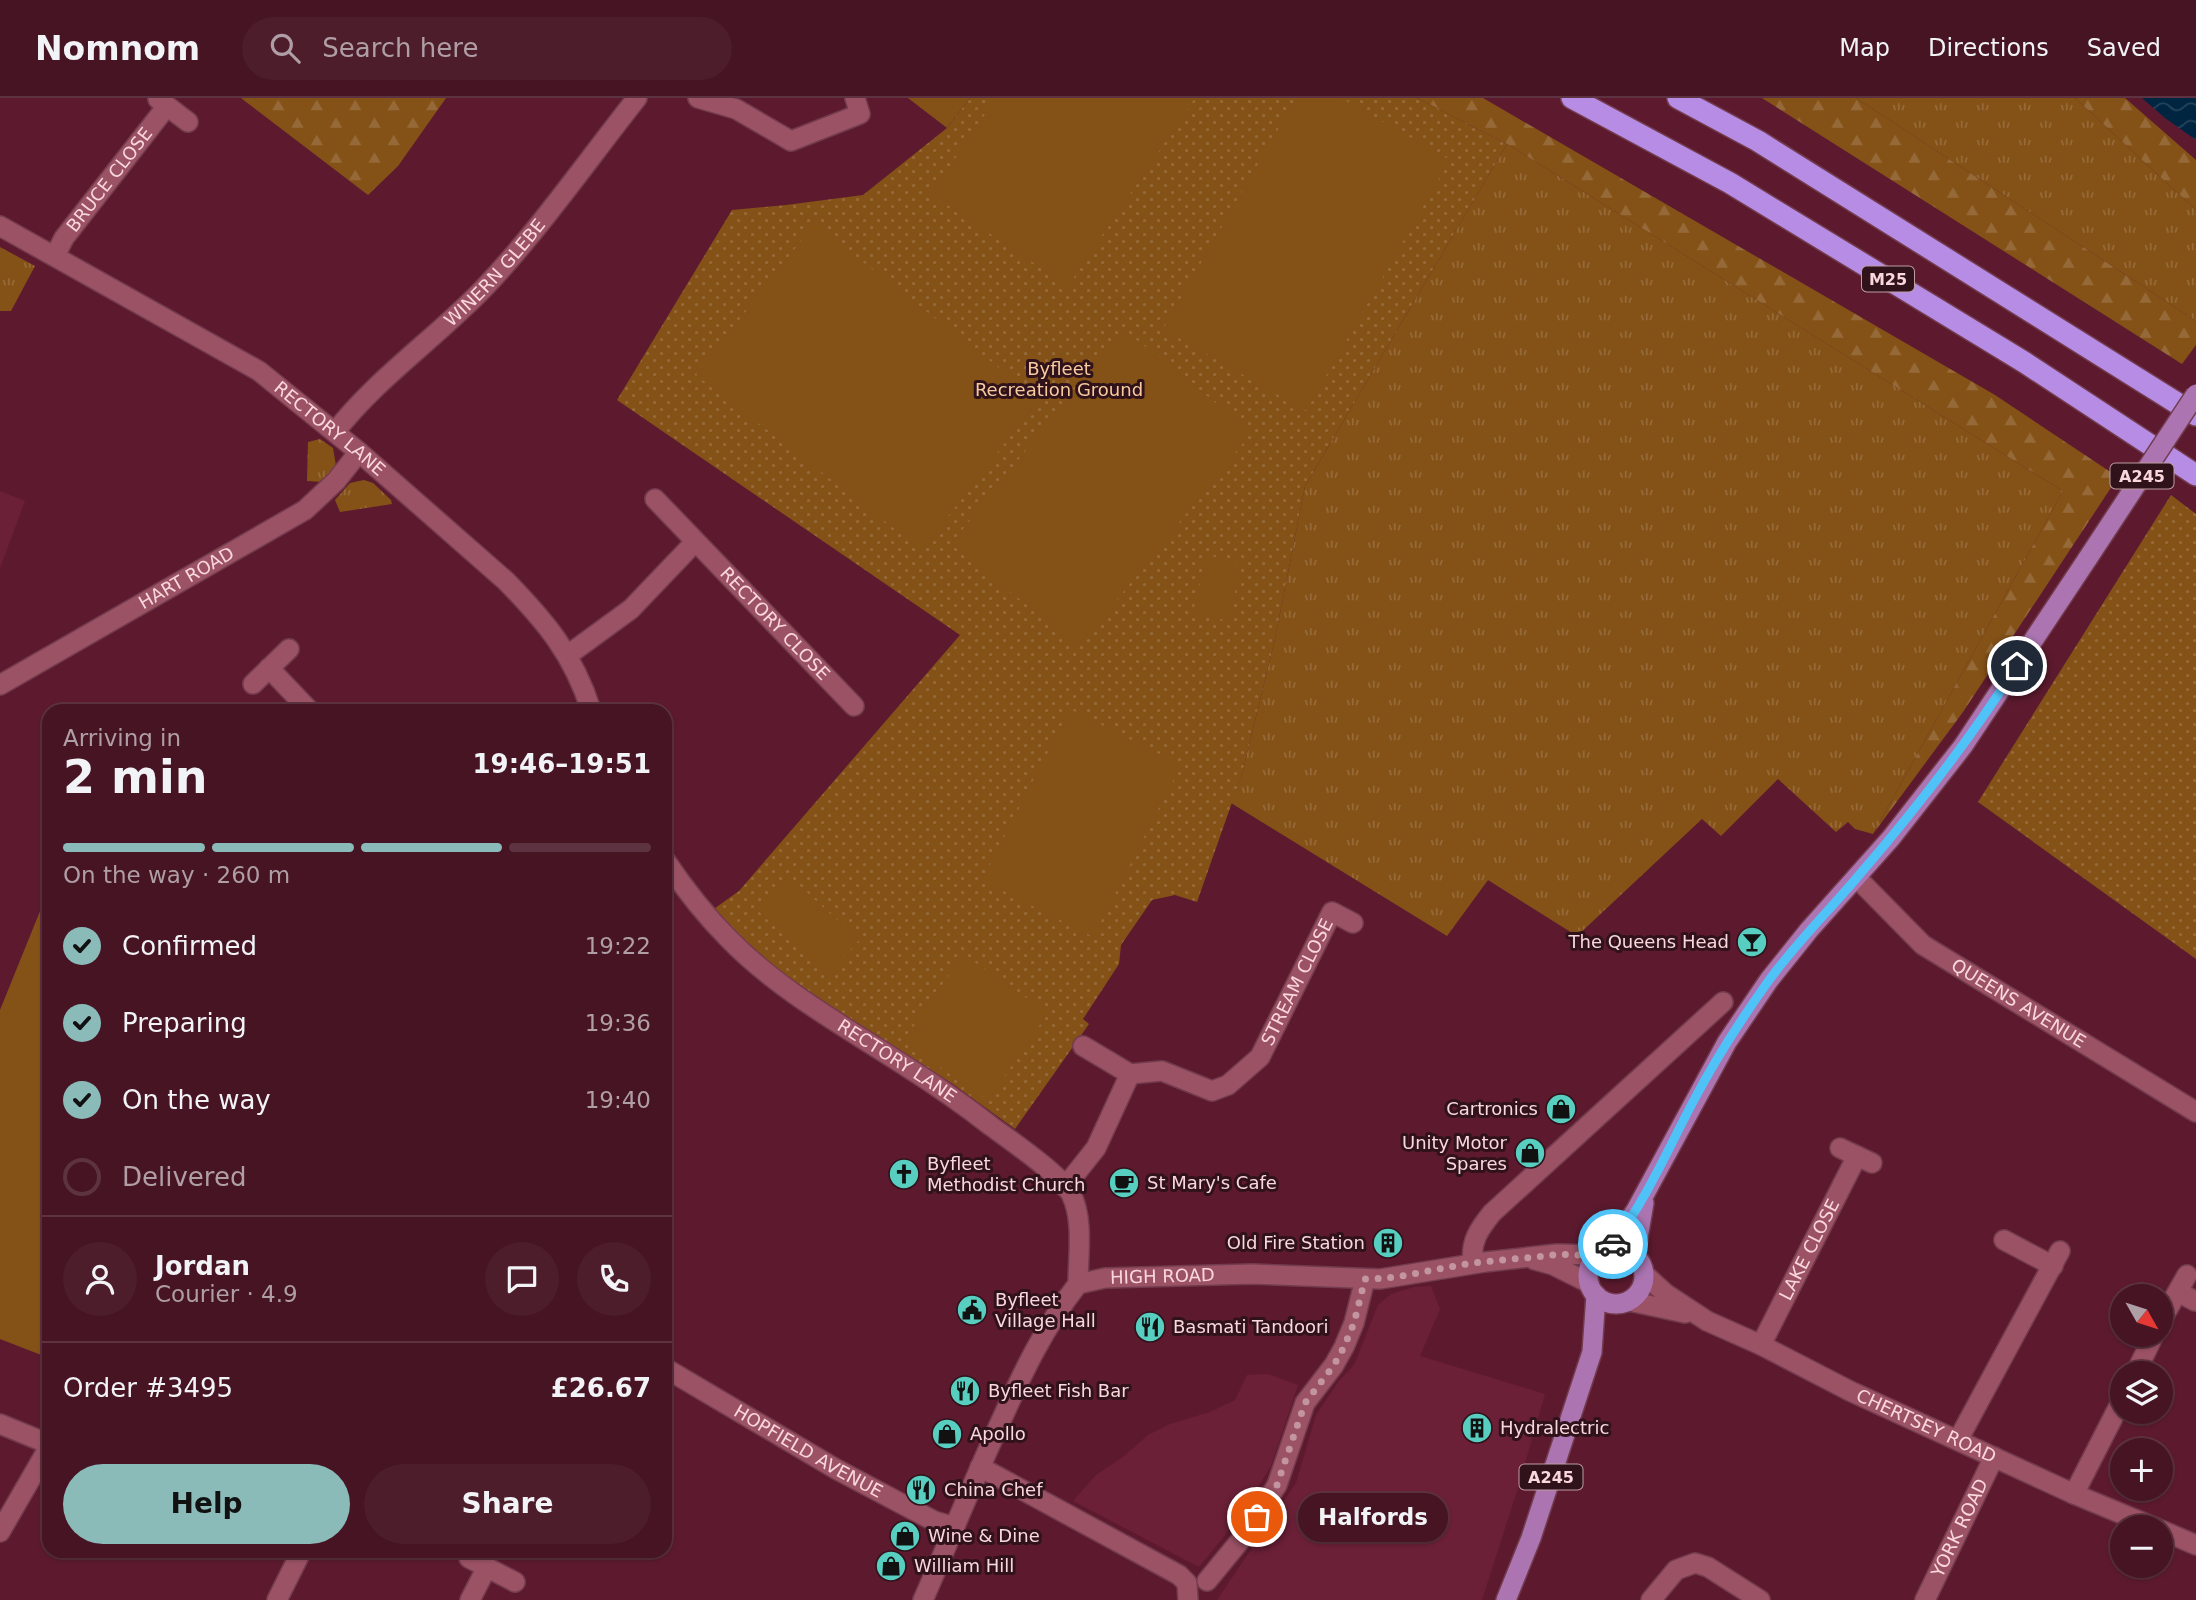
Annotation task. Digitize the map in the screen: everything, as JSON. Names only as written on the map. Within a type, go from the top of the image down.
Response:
[{"type":"highway","name":"M25","points":[[1572,98],[1730,183],[2024,362],[2196,475]]},
{"type":"highway","name":"M25","points":[[1678,98],[1758,141],[2196,415]]},
{"type":"main road","name":"A245","points":[[1603,1252],[1646,1192],[1727,1042],[1769,980],[1927,794],[1971,735],[2196,394]]},
{"type":"main road","name":"A245","points":[[1635,1255],[1646,1192]]},
{"type":"main road","points":[[1627,1250],[1640,1261],[1644,1274],[1640,1290],[1623,1302],[1610,1303],[1592,1289],[1589,1268],[1603,1252],[1627,1250]]},
{"type":"main road","name":"A245","points":[[1592,1289],[1592,1352]]},
{"type":"main road","name":"A245","points":[[1506,1600],[1531,1538],[1592,1352],[1623,1302]]},
{"type":"street","name":"WINERN GLEBE","points":[[335,432],[374,389],[433,338],[485,287],[532,232],[637,98]]},
{"type":"street","points":[[698,98],[736,109],[791,141],[860,113]]},
{"type":"street","name":"BRUCE CLOSE","points":[[55,256],[64,238],[162,102],[188,122]]},
{"type":"street","name":"RECTORY LANE","points":[[0,226],[259,371],[335,432],[506,580],[536,611],[568,655],[589,704]]},
{"type":"street","name":"HART ROAD","points":[[0,685],[305,510],[337,481],[359,452]]},
{"type":"street","name":"RECTORY CLOSE","points":[[655,499],[854,706]]},
{"type":"street","points":[[568,655],[631,609],[695,542]]},
{"type":"street","points":[[253,684],[289,649]]},
{"type":"street","points":[[269,668],[303,704]]},
{"type":"street","name":"RECTORY LANE","points":[[672,870],[692,898],[728,939],[750,958],[835,1023],[905,1065],[968,1109],[1038,1162],[1065,1187],[1075,1205],[1078,1226],[1078,1284]]},
{"type":"street","name":"QUEENS AVENUE","points":[[1857,878],[1923,945],[2196,1112]]},
{"type":"street","name":"STREAM CLOSE","points":[[1130,1074],[1162,1072],[1212,1091],[1228,1085],[1260,1057],[1332,912],[1353,923]]},
{"type":"street","points":[[1474,1263],[1473,1243],[1481,1226],[1492,1213],[1723,1002]]},
{"type":"street","points":[[1065,1187],[1096,1148],[1130,1074],[1083,1046]]},
{"type":"street","name":"LAKE CLOSE","points":[[1761,1345],[1857,1156]]},
{"type":"street","points":[[1958,1440],[2056,1258],[2004,1240]]},
{"type":"street","name":"HIGH ROAD","points":[[1078,1284],[1105,1278],[1252,1274],[1365,1279],[1399,1277],[1474,1263],[1603,1252]]},
{"type":"street","name":"HIGH ROAD","points":[[1530,1258],[1553,1265],[1592,1289]]},
{"type":"street","name":"CHERTSEY ROAD","points":[[1644,1274],[1666,1294],[1699,1317],[1761,1345],[1850,1391],[2125,1515]]},
{"type":"street","points":[[1207,1581],[1248,1531],[1277,1485],[1305,1403],[1344,1347],[1354,1323],[1365,1279]]},
{"type":"street","points":[[923,1600],[980,1467],[1040,1339],[1054,1315],[1078,1284]]},
{"type":"street","points":[[2174,1304],[2186,1289]]},
{"type":"street","name":"CHERTSEY ROAD","points":[[1623,1302],[1699,1317]]},
{"type":"street","name":"HOPFIELD AVENUE","points":[[672,1372],[836,1469],[934,1521],[956,1527]]},
{"type":"street","points":[[2074,1494],[2110,1423]]},
{"type":"street","points":[[0,1424],[42,1442]]},
{"type":"street","points":[[0,1532],[42,1457]]},
{"type":"street","name":"YORK ROAD","points":[[1925,1600],[1994,1457]]},
{"type":"street","points":[[980,1467],[1180,1575],[1187,1583],[1188,1600]]},
{"type":"street","points":[[2173,1535],[2196,1545]]},
{"type":"street","points":[[277,1600],[298,1558]]},
{"type":"street","points":[[469,1558],[515,1581]]},
{"type":"street","points":[[1651,1600],[1676,1570],[1695,1563],[1707,1567],[1760,1600]]},
{"type":"street","points":[[470,1600],[488,1567]]},
{"type":"shaded area","points":[[0,491],[25,501],[0,568]]},
{"type":"shaded area","points":[[1431,1286],[1440,1309],[1420,1356],[1545,1394],[1482,1600],[1217,1600],[1296,1483],[1316,1415],[1339,1381],[1354,1365],[1378,1305],[1391,1294],[1414,1287]]},
{"type":"shaded area","points":[[1268,1374],[1298,1385],[1271,1466],[1238,1519],[1199,1567],[1073,1501],[1096,1475],[1123,1457],[1148,1435],[1235,1400],[1247,1375]]},
{"type":"green space","points":[[241,98],[446,98],[398,166],[368,195]]},
{"type":"green space","points":[[908,98],[970,98],[947,128]]},
{"type":"green space","name":"Byfleet Recreation Ground","points":[[970,98],[1417,98],[1507,144],[1305,486],[1275,639],[1242,774],[1197,902],[1175,895],[1152,900],[1121,945],[1119,964],[1083,1019],[1089,1024],[1015,1129],[953,1084],[817,1000],[778,971],[711,911],[739,891],[960,635],[617,400],[732,210],[863,195],[947,128]]},
{"type":"green space","points":[[996,98],[1195,98],[1068,286],[931,194]]},
{"type":"green space","points":[[1296,98],[1341,98],[1450,160],[1306,411],[1163,329]]},
{"type":"green space","points":[[1417,98],[1483,98],[1995,395],[2118,477],[1963,712],[1873,834],[2063,491],[1507,144]]},
{"type":"green space","points":[[1762,98],[1856,98],[2196,321],[2196,345],[2182,364]]},
{"type":"green space","points":[[1856,98],[2075,98],[2196,210],[2196,321]]},
{"type":"green space","points":[[2075,98],[2125,98],[2196,160],[2196,210]]},
{"type":"green space","points":[[1507,144],[2063,491],[1873,834],[1855,829],[1848,822],[1836,832],[1778,779],[1721,836],[1702,819],[1577,936],[1488,880],[1447,936],[1231,803],[1242,774],[1275,639],[1305,486]]},
{"type":"green space","points":[[814,224],[1039,399],[922,550],[696,375]]},
{"type":"green space","points":[[0,247],[35,266],[11,311],[0,311]]},
{"type":"green space","points":[[1123,329],[1252,432],[1079,647],[951,544]]},
{"type":"green space","points":[[320,439],[333,448],[336,466],[322,482],[307,481],[308,442]]},
{"type":"green space","points":[[364,480],[373,483],[392,504],[340,512],[335,500],[350,483]]},
{"type":"green space","points":[[2171,495],[2196,514],[2196,959],[1978,802]]},
{"type":"green space","points":[[1207,555],[1242,564],[1228,621],[1193,612]]},
{"type":"green space","points":[[1070,709],[1181,765],[1093,937],[982,880]]},
{"type":"green space","points":[[788,875],[859,940],[828,975],[756,909]]},
{"type":"green space","points":[[42,906],[42,1355],[0,1339],[0,1010]]},
{"type":"green space","points":[[963,954],[1048,1013],[988,1100],[903,1042]]},
{"type":"water","points":[[2142,98],[2196,98],[2196,140],[2165,118]]},
{"type":"way so far","points":[[1257,1517],[1277,1485],[1305,1403],[1344,1347],[1354,1323],[1365,1279],[1399,1277],[1514,1258],[1557,1254],[1597,1255],[1613,1244]]},
{"type":"place","name":"The Queens Head","points":[[1752,942]]},
{"type":"place","name":"Cartronics","points":[[1561,1109]]},
{"type":"place","name":"Unity Motor Spares","points":[[1530,1153]]},
{"type":"place","name":"Byfleet Methodist Church","points":[[904,1174]]},
{"type":"place","name":"St Mary's Cafe","points":[[1124,1183]]},
{"type":"place","name":"Old Fire Station","points":[[1388,1243]]},
{"type":"place","name":"Byfleet Village Hall","points":[[972,1310]]},
{"type":"place","name":"Basmati Tandoori","points":[[1150,1327]]},
{"type":"place","name":"Byfleet Fish Bar","points":[[965,1391]]},
{"type":"place","name":"Hydralectric","points":[[1477,1428]]},
{"type":"place","name":"Apollo","points":[[947,1434]]},
{"type":"place","name":"China Chef","points":[[921,1490]]},
{"type":"place","name":"Halfords","points":[[1257,1517]]},
{"type":"place","name":"Wine & Dine","points":[[905,1536]]},
{"type":"place","name":"William Hill","points":[[891,1566]]},
{"type":"route","points":[[1613,1244],[1636,1210],[1727,1042],[1769,980],[1927,794],[1987,713],[2017,666]]}]
